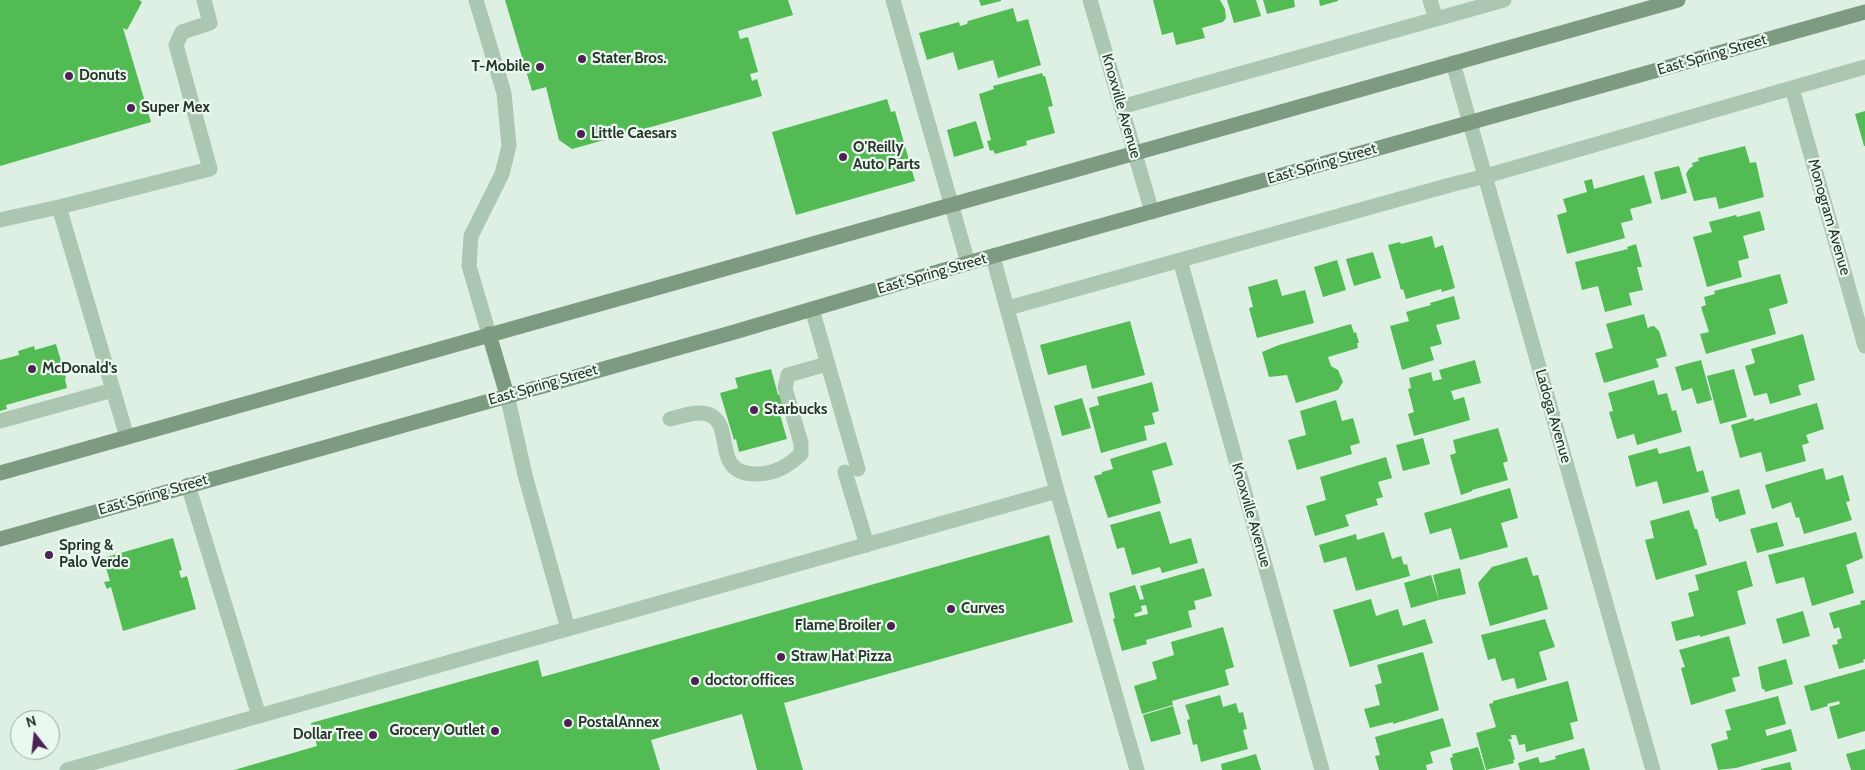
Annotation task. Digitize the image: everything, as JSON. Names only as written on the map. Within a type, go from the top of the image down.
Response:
[{"type":"main road","points":[[0,473],[1678,0]]},
{"type":"main road","name":"East Spring Street","points":[[0,539],[968,263],[1865,12]]},
{"type":"main road","points":[[489,334],[506,395]]},
{"type":"street","points":[[0,220],[210,169],[176,45],[182,32],[210,23],[204,0]]},
{"type":"street","points":[[476,0],[504,93],[510,146],[502,174],[471,236],[469,266],[489,334]]},
{"type":"street","points":[[893,0],[968,263]]},
{"type":"street","name":"Knoxville Avenue","points":[[1090,0],[1152,212]]},
{"type":"street","points":[[1430,0],[1436,19]]},
{"type":"street","points":[[1122,107],[1504,0]]},
{"type":"street","name":"Ladoga Avenue","points":[[1453,63],[1653,770]]},
{"type":"street","points":[[1008,308],[1486,176],[1865,67]]},
{"type":"street","name":"Monogram Avenue","points":[[1792,88],[1865,346]]},
{"type":"street","points":[[59,207],[127,437]]},
{"type":"street","points":[[993,256],[1057,491],[1137,770]]},
{"type":"street","name":"Knoxville Avenue","points":[[1180,260],[1322,770]]},
{"type":"street","points":[[812,309],[827,364],[867,545]]},
{"type":"street","points":[[670,419],[690,414],[706,413],[714,418],[720,428],[731,466],[743,474],[762,474],[788,466],[801,454],[801,443],[785,388],[788,375],[827,364]]},
{"type":"street","points":[[0,422],[113,390]]},
{"type":"street","points":[[506,395],[525,475],[568,630]]},
{"type":"street","points":[[188,485],[259,716]]},
{"type":"street","points":[[67,770],[1057,491]]},
{"type":"building","name":"Donuts","points":[[0,0],[139,0],[142,2],[127,30],[123,28],[151,122],[0,166]]},
{"type":"building","points":[[505,0],[788,0],[793,15],[738,31],[740,39],[748,37],[758,72],[750,74],[752,81],[757,79],[762,96],[572,149],[559,140],[546,87],[532,91]]},
{"type":"building","points":[[979,0],[1001,0],[1001,1],[981,6]]},
{"type":"building","points":[[1153,0],[1220,0],[1225,9],[1226,18],[1223,22],[1202,28],[1205,38],[1176,45],[1173,32],[1162,35]]},
{"type":"building","points":[[1227,0],[1256,0],[1261,16],[1234,23]]},
{"type":"building","points":[[1263,0],[1294,0],[1295,7],[1267,14]]},
{"type":"building","points":[[1319,0],[1338,0],[1338,1],[1320,6]]},
{"type":"building","points":[[1013,8],[1017,22],[1028,19],[1041,65],[998,78],[993,60],[958,70],[953,52],[927,60],[919,33],[959,22],[960,26],[967,24],[968,21]]},
{"type":"building","points":[[1042,73],[1045,76],[1053,106],[1048,107],[1055,133],[1026,141],[1027,145],[995,154],[993,150],[990,151],[987,141],[991,140],[979,94],[994,89],[993,86]]},
{"type":"building","name":"O'Reilly Auto Parts","points":[[887,99],[891,112],[895,111],[915,181],[796,215],[772,132]]},
{"type":"building","points":[[1865,111],[1865,146],[1864,146],[1855,114]]},
{"type":"building","points":[[976,121],[984,148],[954,157],[947,130]]},
{"type":"building","points":[[1745,146],[1750,163],[1756,162],[1764,197],[1719,209],[1716,197],[1694,201],[1686,174],[1693,166],[1692,163],[1699,161],[1698,158]]},
{"type":"building","points":[[1679,166],[1687,193],[1661,200],[1654,172]]},
{"type":"building","points":[[1644,175],[1652,203],[1630,209],[1633,220],[1621,223],[1625,238],[1567,254],[1557,215],[1567,212],[1563,199],[1587,192],[1584,181],[1592,179],[1594,189]]},
{"type":"building","points":[[1760,211],[1765,230],[1743,236],[1749,258],[1738,261],[1742,277],[1707,287],[1693,237],[1712,232],[1709,222]]},
{"type":"building","points":[[1432,236],[1435,248],[1443,245],[1455,288],[1442,292],[1441,289],[1406,299],[1403,289],[1401,290],[1388,245],[1400,242],[1401,244]]},
{"type":"building","points":[[1636,244],[1642,267],[1637,267],[1643,290],[1629,293],[1632,305],[1605,312],[1598,286],[1582,290],[1575,262],[1628,249],[1627,247]]},
{"type":"building","points":[[1373,252],[1381,278],[1354,286],[1346,259]]},
{"type":"building","points":[[1337,260],[1346,290],[1323,297],[1314,267]]},
{"type":"building","points":[[1780,274],[1788,303],[1769,309],[1776,334],[1706,354],[1700,334],[1709,332],[1701,307],[1706,305],[1704,297],[1715,294],[1714,291]]},
{"type":"building","points":[[1277,279],[1282,296],[1305,290],[1314,323],[1257,338],[1249,308],[1253,307],[1248,287]]},
{"type":"building","points":[[1454,296],[1460,319],[1436,325],[1442,344],[1430,347],[1434,360],[1402,370],[1390,326],[1409,321],[1406,312]]},
{"type":"building","points":[[1644,314],[1648,329],[1654,326],[1659,331],[1667,356],[1656,359],[1659,367],[1604,383],[1595,353],[1613,348],[1606,324]]},
{"type":"building","points":[[1130,321],[1145,375],[1092,389],[1086,365],[1048,375],[1040,345]]},
{"type":"building","points":[[1351,324],[1354,333],[1356,332],[1359,343],[1357,343],[1358,348],[1328,357],[1331,366],[1338,370],[1343,382],[1338,390],[1296,403],[1287,375],[1269,377],[1262,352],[1279,345]]},
{"type":"building","points":[[1803,334],[1815,380],[1798,385],[1801,395],[1770,404],[1767,393],[1754,396],[1745,366],[1755,363],[1751,349]]},
{"type":"building","name":"McDonald's","points":[[56,344],[67,388],[6,405],[7,409],[0,411],[0,360],[19,355],[18,351],[34,346],[35,350]]},
{"type":"building","points":[[1475,360],[1481,383],[1451,391],[1454,400],[1464,397],[1470,420],[1414,436],[1408,414],[1414,412],[1408,389],[1411,388],[1409,378],[1431,372],[1433,381],[1442,379],[1439,370]]},
{"type":"building","points":[[1701,360],[1712,400],[1697,404],[1692,388],[1682,391],[1675,367]]},
{"type":"building","name":"Starbucks","points":[[771,369],[778,395],[784,393],[789,408],[779,411],[787,439],[739,452],[720,393],[738,388],[735,378]]},
{"type":"building","points":[[1734,369],[1747,417],[1720,424],[1707,376]]},
{"type":"building","points":[[1654,380],[1658,395],[1667,393],[1672,411],[1676,410],[1682,432],[1637,445],[1634,434],[1617,439],[1609,412],[1613,411],[1608,393]]},
{"type":"building","points":[[1152,382],[1159,411],[1152,413],[1155,424],[1144,426],[1147,440],[1101,453],[1089,408],[1099,405],[1097,397]]},
{"type":"building","points":[[1082,398],[1091,428],[1062,436],[1054,406]]},
{"type":"building","points":[[1336,400],[1342,421],[1353,418],[1360,443],[1350,446],[1352,454],[1297,470],[1288,440],[1306,435],[1300,411]]},
{"type":"building","points":[[1817,403],[1824,429],[1806,435],[1809,443],[1802,445],[1806,461],[1766,472],[1761,452],[1740,458],[1731,425],[1754,418],[1754,421]]},
{"type":"building","points":[[1498,428],[1508,461],[1503,463],[1508,480],[1461,495],[1450,455],[1456,453],[1453,440]]},
{"type":"building","points":[[1423,438],[1430,464],[1403,471],[1396,445]]},
{"type":"building","points":[[1166,442],[1173,465],[1152,471],[1161,503],[1108,518],[1094,476],[1113,469],[1110,459]]},
{"type":"building","points":[[1690,446],[1697,472],[1703,470],[1709,492],[1663,504],[1657,481],[1636,487],[1628,456],[1657,448],[1659,454]]},
{"type":"building","points":[[1386,457],[1392,478],[1378,482],[1383,497],[1376,499],[1378,505],[1345,515],[1349,526],[1315,536],[1306,506],[1326,500],[1320,477]]},
{"type":"building","points":[[1823,468],[1826,480],[1843,475],[1850,501],[1846,502],[1852,520],[1804,534],[1799,517],[1796,518],[1791,502],[1772,509],[1765,485]]},
{"type":"building","points":[[1510,488],[1518,518],[1501,523],[1508,547],[1460,560],[1451,528],[1430,534],[1424,513]]},
{"type":"building","points":[[1739,489],[1746,514],[1719,522],[1718,518],[1716,519],[1711,497]]},
{"type":"building","points":[[1689,510],[1695,529],[1697,529],[1707,565],[1656,580],[1645,540],[1654,538],[1650,521]]},
{"type":"building","points":[[1160,511],[1170,544],[1191,538],[1198,563],[1162,573],[1160,567],[1132,575],[1124,547],[1117,549],[1110,525]]},
{"type":"building","points":[[1777,522],[1784,546],[1757,553],[1750,529]]},
{"type":"building","points":[[1384,532],[1392,559],[1401,556],[1404,565],[1407,564],[1410,576],[1356,591],[1346,557],[1324,563],[1319,545],[1356,534],[1357,540]]},
{"type":"building","points":[[1856,532],[1863,558],[1846,565],[1854,593],[1812,606],[1804,577],[1776,584],[1768,555]]},
{"type":"building","points":[[1049,535],[1073,622],[784,703],[803,770],[757,770],[742,714],[651,740],[660,770],[234,770],[317,746],[311,723],[538,660],[542,677]]},
{"type":"building","points":[[173,538],[182,570],[179,571],[181,578],[187,576],[196,609],[123,631],[111,587],[107,589],[104,582],[110,581],[103,558]]},
{"type":"building","points":[[1527,557],[1533,576],[1538,575],[1548,609],[1490,626],[1478,583],[1492,567]]},
{"type":"building","points":[[1746,561],[1753,586],[1737,591],[1746,624],[1700,637],[1700,635],[1676,641],[1671,622],[1694,616],[1688,593],[1699,590],[1695,575]]},
{"type":"building","points":[[1204,568],[1212,596],[1194,601],[1196,609],[1188,611],[1192,627],[1146,640],[1147,644],[1122,651],[1113,619],[1115,618],[1109,593],[1135,585],[1140,600],[1144,599],[1140,586]],"holes":[[[1146,605],[1148,614],[1135,617],[1134,614],[1142,611],[1141,606]]]},
{"type":"building","points":[[1460,568],[1466,594],[1439,600],[1433,575]]},
{"type":"building","points":[[1431,575],[1439,600],[1411,608],[1404,583]]},
{"type":"building","points":[[1371,599],[1376,616],[1398,609],[1403,626],[1425,619],[1433,643],[1350,667],[1333,610]]},
{"type":"building","points":[[1865,600],[1864,662],[1839,669],[1832,645],[1838,644],[1837,640],[1842,638],[1839,627],[1834,629],[1829,613],[1861,604],[1860,601]]},
{"type":"building","points":[[1803,611],[1810,636],[1783,644],[1776,619]]},
{"type":"building","points":[[1545,619],[1555,647],[1539,652],[1547,680],[1517,689],[1514,678],[1502,681],[1495,658],[1488,660],[1481,635]]},
{"type":"building","points":[[1223,627],[1234,667],[1225,670],[1229,685],[1172,701],[1173,705],[1142,714],[1134,686],[1157,679],[1152,662],[1174,655],[1171,642]]},
{"type":"building","points":[[1729,636],[1740,676],[1732,678],[1736,691],[1691,705],[1681,668],[1685,667],[1679,650]]},
{"type":"building","points":[[1423,652],[1439,710],[1393,724],[1393,722],[1370,728],[1364,709],[1380,705],[1375,685],[1382,683],[1377,665]]},
{"type":"building","points":[[1786,659],[1793,684],[1765,692],[1762,689],[1758,667]]},
{"type":"building","points":[[1865,669],[1865,731],[1838,739],[1829,707],[1840,704],[1839,701],[1811,711],[1804,686]]},
{"type":"building","points":[[1568,681],[1578,721],[1570,723],[1574,739],[1526,752],[1525,744],[1519,745],[1516,735],[1511,735],[1512,739],[1507,740],[1510,741],[1515,759],[1513,760],[1514,763],[1486,770],[1476,733],[1496,727],[1489,704],[1493,703],[1493,701]]},
{"type":"building","points":[[1220,695],[1223,707],[1236,703],[1239,713],[1243,712],[1247,729],[1243,730],[1248,749],[1201,762],[1197,744],[1193,745],[1187,720],[1190,719],[1185,705]]},
{"type":"building","points":[[1778,696],[1786,724],[1765,730],[1767,736],[1791,729],[1797,751],[1736,768],[1718,770],[1711,744],[1728,739],[1726,731],[1731,730],[1725,710]]},
{"type":"building","points":[[1173,706],[1181,734],[1151,742],[1143,715]]},
{"type":"building","points":[[1443,718],[1451,746],[1430,752],[1433,763],[1426,765],[1427,770],[1379,770],[1375,756],[1380,755],[1375,737]]},
{"type":"building","points":[[1478,747],[1485,770],[1453,770],[1450,758],[1453,757],[1452,754]]},
{"type":"building","points":[[1584,748],[1590,770],[1520,770],[1518,763],[1538,757],[1540,763],[1556,759],[1555,756]]},
{"type":"building","points":[[1865,749],[1865,770],[1851,770],[1846,754]]},
{"type":"building","points":[[1256,754],[1261,770],[1222,770],[1221,764]]},
{"type":"building","points":[[1790,762],[1792,770],[1761,770],[1761,769]]},
{"type":"place","name":"Stater Bros.","points":[[582,59]]},
{"type":"place","name":"T-Mobile","points":[[540,67]]},
{"type":"place","name":"Donuts","points":[[69,76]]},
{"type":"place","name":"Super Mex","points":[[131,108]]},
{"type":"place","name":"Little Caesars","points":[[581,134]]},
{"type":"place","name":"O'Reilly Auto Parts","points":[[843,157]]},
{"type":"place","name":"McDonald's","points":[[32,369]]},
{"type":"place","name":"Starbucks","points":[[754,410]]},
{"type":"place","name":"Spring & Palo Verde","points":[[49,555]]},
{"type":"place","name":"Curves","points":[[951,609]]},
{"type":"place","name":"Flame Broiler","points":[[891,626]]},
{"type":"place","name":"Straw Hat Pizza","points":[[781,657]]},
{"type":"place","name":"doctor offices","points":[[695,681]]},
{"type":"place","name":"PostalAnnex","points":[[568,723]]},
{"type":"place","name":"Grocery Outlet","points":[[495,731]]},
{"type":"place","name":"Dollar Tree","points":[[373,735]]}]
